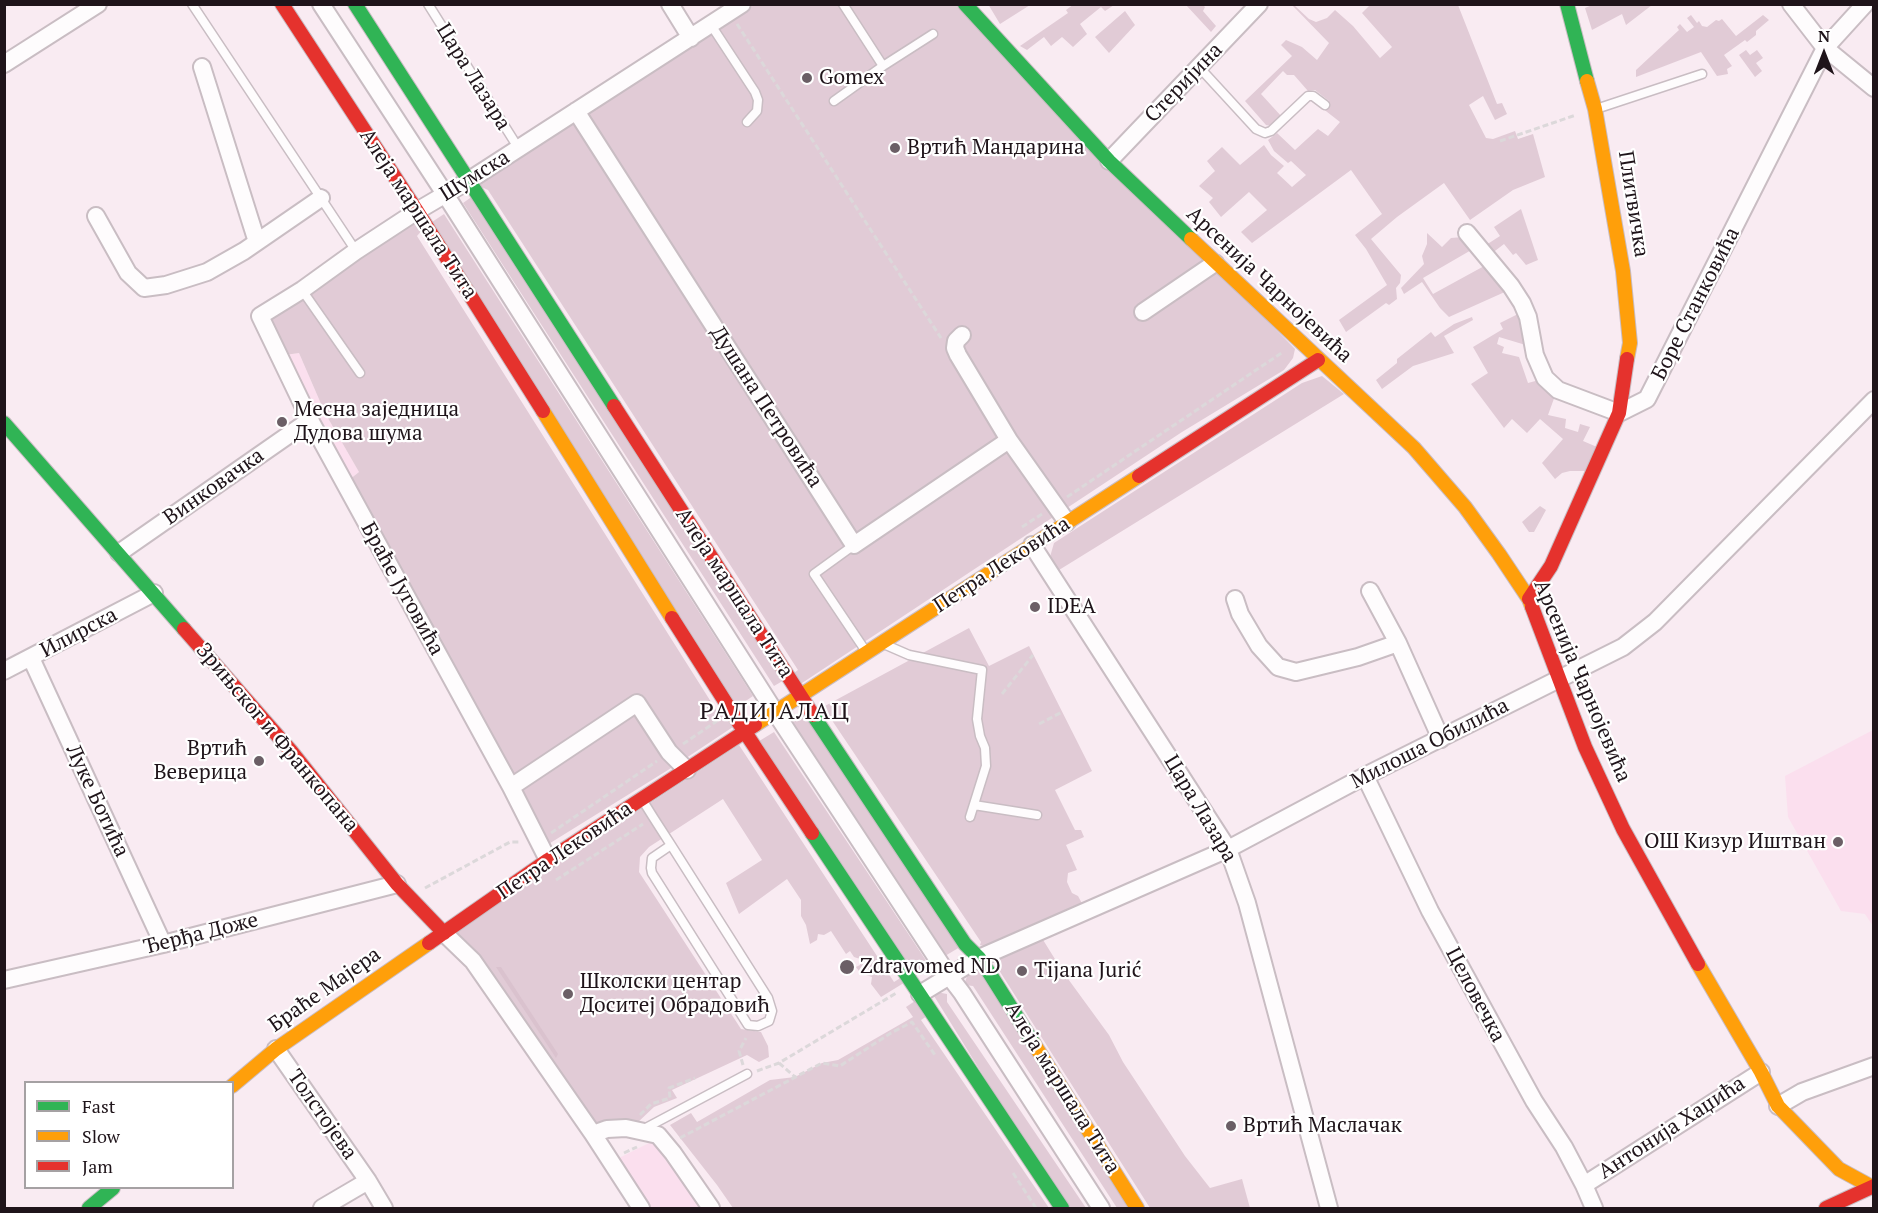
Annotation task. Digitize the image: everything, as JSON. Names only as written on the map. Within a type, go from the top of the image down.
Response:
[{"type":"street","points":[[4,64],[98,4]]},
{"type":"street","name":"Алеја маршала Тита","points":[[282,4],[417,211],[733,714],[1062,1209]]},
{"type":"street","name":"Алеја маршала Тита","points":[[321,4],[445,194],[775,712],[949,977],[962,993],[1101,1209]]},
{"type":"street","name":"Алеја маршала Тита","points":[[355,4],[801,696],[966,944],[979,958],[1137,1209]]},
{"type":"street","points":[[670,4],[691,38]]},
{"type":"street","name":"Арсенија Чарнојевића","points":[[965,4],[1109,162],[1414,448],[1465,507],[1529,599],[1585,747],[1623,829],[1778,1106],[1839,1169],[1873,1187]]},
{"type":"street","name":"Стеријина","points":[[1109,162],[1259,4]]},
{"type":"street","name":"Плитвичка","points":[[1567,4],[1595,109],[1623,272],[1630,343],[1618,413]]},
{"type":"street","points":[[1791,4],[1825,48],[1874,88]]},
{"type":"street","name":"Боре Станковића","points":[[1618,413],[1647,399],[1825,48],[1865,4]]},
{"type":"street","name":"Шумска","points":[[260,316],[417,211],[519,149],[736,9]]},
{"type":"street","points":[[202,67],[256,242]]},
{"type":"street","name":"Душана Петровића","points":[[576,111],[854,545]]},
{"type":"street","points":[[96,216],[128,273],[144,288],[166,285],[207,272],[321,198]]},
{"type":"street","points":[[1467,233],[1511,286],[1522,303],[1528,317],[1535,355],[1545,378],[1558,390],[1618,413],[1551,566],[1529,599]]},
{"type":"street","points":[[1143,312],[1215,263]]},
{"type":"street","name":"Браће Југовића","points":[[260,316],[310,420],[548,860]]},
{"type":"street","points":[[959,342],[1009,440],[1066,522]]},
{"type":"street","name":"Петра Лековића","points":[[444,933],[548,860],[1318,360]]},
{"type":"street","name":"Милоша Обилића","points":[[920,994],[979,958],[1228,849],[1365,776],[1623,647],[1655,622],[1874,400]]},
{"type":"street","name":"Винковачка","points":[[119,553],[310,420]]},
{"type":"street","name":"Зрињског и Франкопана","points":[[4,423],[291,751],[397,884],[473,961],[593,1134],[641,1209]]},
{"type":"street","points":[[854,545],[1009,440]]},
{"type":"street","name":"Цара Лазара","points":[[1032,545],[1228,849],[1247,903],[1329,1209]]},
{"type":"street","points":[[1370,591],[1398,643],[1441,739]]},
{"type":"street","name":"Илирска","points":[[4,671],[154,593]]},
{"type":"street","points":[[1235,599],[1240,614],[1259,646],[1278,667],[1296,672],[1358,657],[1398,643]]},
{"type":"street","name":"Луке Ботића","points":[[31,658],[163,944]]},
{"type":"street","points":[[511,788],[637,703],[669,752],[687,770]]},
{"type":"street","name":"Целовечка","points":[[1365,776],[1430,910],[1534,1101],[1564,1147],[1594,1209]]},
{"type":"street","name":"Ђерђа Доже","points":[[4,980],[163,944],[397,884]]},
{"type":"street","name":"Браће Мајера","points":[[234,1084],[276,1049],[444,933]]},
{"type":"street","name":"Толстојева","points":[[276,1049],[368,1181],[384,1209]]},
{"type":"street","points":[[1778,1106],[1802,1092],[1874,1066]]},
{"type":"street","name":"Антонија Хаџића","points":[[1584,1185],[1761,1072]]},
{"type":"street","points":[[593,1134],[608,1129],[626,1128],[658,1135],[674,1153],[711,1209]]},
{"type":"street","name":"Толстојева","points":[[322,1209],[368,1181]]},
{"type":"street","points":[[1826,1209],[1873,1187]]},
{"type":"street","points":[[88,1209],[112,1189]]},
{"type":"lane","points":[[192,4],[356,251]]},
{"type":"lane","name":"Цара Лазара","points":[[428,4],[519,149]]},
{"type":"lane","points":[[843,4],[883,66]]},
{"type":"lane","points":[[711,25],[758,100],[757,111],[747,122]]},
{"type":"lane","points":[[834,101],[933,33]]},
{"type":"lane","points":[[1199,67],[1256,129],[1265,133],[1271,131],[1308,96],[1313,96],[1325,105]]},
{"type":"lane","points":[[1595,109],[1702,74]]},
{"type":"lane","points":[[302,290],[360,373]]},
{"type":"lane","points":[[854,545],[814,574],[867,654]]},
{"type":"lane","points":[[883,644],[909,655],[982,670],[977,719],[985,748],[986,766],[970,817]]},
{"type":"lane","points":[[642,799],[768,998],[772,1011],[769,1021],[753,1026],[748,1025],[652,873],[652,858],[671,845]]},
{"type":"lane","points":[[974,805],[1037,815]]},
{"type":"lane","points":[[638,1132],[747,1074]]},
{"type":"path","points":[[736,9],[936,333],[944,342],[959,342]]},
{"type":"path","points":[[1500,141],[1595,109]]},
{"type":"path","points":[[1002,694],[1033,655]]},
{"type":"path","points":[[1039,724],[1062,712]]},
{"type":"path","points":[[424,889],[510,842],[540,842],[669,752],[722,718],[733,714]]},
{"type":"path","points":[[753,1026],[740,1047],[741,1061],[747,1074],[779,1063],[890,996]]},
{"type":"path","points":[[676,1139],[822,1064],[840,1066],[912,1022],[936,1057]]},
{"type":"path","points":[[779,1063],[795,1077]]},
{"type":"path","points":[[615,1169],[611,1160],[638,1132],[651,1104],[670,1098],[669,1088],[695,1078]]},
{"type":"path","points":[[1013,1172],[1036,1209]]},
{"type":"shaded area","points":[[988,4],[1030,4],[1030,5],[1000,24]]},
{"type":"shaded area","points":[[1074,4],[1114,5],[1105,11],[1101,7],[1080,24],[1087,34],[1073,47],[1062,37],[1051,46],[1044,37],[1027,50],[1020,46],[1068,13],[1066,10]]},
{"type":"shaded area","points":[[1291,4],[1316,22],[1327,18],[1335,10],[1353,26],[1380,58],[1392,47],[1362,13],[1370,5],[1458,5],[1497,104],[1502,103],[1507,114],[1495,120],[1483,96],[1469,105],[1486,138],[1493,139],[1515,131],[1518,139],[1533,134],[1545,177],[1513,190],[1470,220],[1444,183],[1397,217],[1371,239],[1401,275],[1400,283],[1396,288],[1397,299],[1389,305],[1386,303],[1346,332],[1339,320],[1387,285],[1355,235],[1382,214],[1351,170],[1252,243],[1241,232],[1267,210],[1249,192],[1221,217],[1209,202],[1213,198],[1199,186],[1215,171],[1207,161],[1222,147],[1240,165],[1264,145],[1271,155],[1284,166],[1277,173],[1292,187],[1306,175],[1291,161],[1288,163],[1274,151],[1268,140],[1277,133],[1295,150],[1318,129],[1328,136],[1340,122],[1322,108],[1329,101],[1315,90],[1308,91],[1294,75],[1287,75],[1283,71],[1261,94],[1282,117],[1271,126],[1266,125],[1245,101],[1292,56],[1281,45],[1286,40],[1302,47],[1317,60],[1329,43]]},
{"type":"shaded area","points":[[754,5],[960,5],[1295,349],[1293,358],[1284,370],[1182,432],[799,685],[791,675],[798,670],[488,190],[475,184]]},
{"type":"shaded area","points":[[1186,5],[1205,7],[1203,11],[1216,26],[1211,32]]},
{"type":"shaded area","points":[[1592,5],[1652,5],[1626,25],[1622,14],[1592,30],[1585,8]]},
{"type":"shaded area","points":[[1125,11],[1135,25],[1109,53],[1095,37]]},
{"type":"shaded area","points":[[1691,15],[1697,23],[1699,21],[1702,26],[1707,27],[1716,20],[1722,19],[1736,36],[1763,15],[1769,20],[1747,42],[1745,40],[1724,55],[1732,66],[1727,69],[1728,74],[1717,76],[1701,52],[1636,77],[1636,70],[1679,30],[1677,27],[1680,24],[1687,32],[1694,27],[1687,18]]},
{"type":"shaded area","points":[[1746,50],[1750,55],[1757,50],[1763,58],[1756,63],[1762,71],[1755,77],[1739,55]]},
{"type":"shaded area","points":[[473,196],[786,679],[774,686],[463,203]]},
{"type":"shaded area","points":[[1521,209],[1538,260],[1526,265],[1504,244],[1491,254],[1486,245],[1500,236],[1494,227]]},
{"type":"shaded area","points":[[444,214],[753,696],[737,707],[745,719],[547,845],[349,480],[359,472],[325,413],[299,353],[285,355],[265,317],[416,218],[424,228],[417,236],[718,713],[726,711],[432,222]]},
{"type":"shaded area","points":[[1427,233],[1442,247],[1451,238],[1463,237],[1473,249],[1423,278],[1433,294],[1486,265],[1507,291],[1449,317],[1422,282],[1404,294],[1401,288],[1424,264],[1422,256],[1427,244]]},
{"type":"shaded area","points":[[1520,313],[1529,346],[1499,337],[1497,344],[1504,347],[1502,353],[1519,357],[1528,383],[1539,380],[1556,393],[1548,415],[1566,419],[1565,428],[1578,432],[1580,424],[1590,427],[1583,441],[1597,447],[1586,471],[1562,473],[1555,479],[1542,463],[1563,439],[1540,419],[1527,433],[1512,419],[1504,428],[1471,384],[1488,373],[1473,347],[1503,329],[1500,323]]},
{"type":"shaded area","points":[[1472,317],[1473,320],[1444,336],[1454,353],[1413,366],[1382,389],[1376,380],[1397,363],[1397,359],[1431,332],[1435,337],[1454,324]]},
{"type":"shaded area","points":[[299,353],[325,413],[359,472],[349,480],[285,355]]},
{"type":"shaded area","points":[[1322,376],[1344,394],[1059,570],[1050,557],[1054,543],[1302,383]]},
{"type":"shaded area","points":[[1540,506],[1546,510],[1534,532],[1529,532],[1522,522]]},
{"type":"shaded area","points":[[969,628],[989,666],[1029,646],[1092,771],[1055,790],[1075,830],[1081,830],[1084,837],[1066,845],[1077,870],[1068,873],[1067,882],[1072,893],[1078,896],[1086,911],[993,949],[980,945],[981,942],[823,707]]},
{"type":"shaded area","points":[[807,712],[960,947],[945,956],[792,721]]},
{"type":"shaded area","name":"ОШ Кизур Иштван","points":[[1873,730],[1873,926],[1865,914],[1841,911],[1788,817],[1785,776]]},
{"type":"shaded area","points":[[774,732],[927,962],[927,966],[914,974],[756,743]]},
{"type":"shaded area","points":[[739,745],[894,982],[902,977],[907,981],[881,997],[871,984],[872,977],[866,975],[862,969],[859,971],[856,967],[860,965],[860,959],[854,957],[850,951],[846,954],[831,931],[824,935],[818,934],[817,940],[810,944],[806,925],[801,916],[801,900],[787,879],[739,914],[726,883],[762,860],[723,799],[649,847],[640,857],[639,872],[741,1029],[761,1032],[768,1046],[769,1057],[759,1062],[747,1055],[672,1090],[677,1098],[654,1107],[636,1124],[595,1127],[453,932]]},
{"type":"shaded area","points":[[1040,935],[1063,972],[1109,1035],[1123,1062],[1185,1156],[1210,1188],[1242,1179],[1250,1208],[1150,1208],[990,956]]},
{"type":"shaded area","points":[[981,964],[1134,1208],[1117,1208],[973,986],[964,985],[970,968]]},
{"type":"shaded area","points":[[496,967],[501,967],[558,1054],[556,1058]]},
{"type":"shaded area","points":[[931,991],[947,994],[947,1002],[1086,1208],[1065,1208]]},
{"type":"shaded area","points":[[918,999],[930,1014],[921,1020],[1049,1208],[733,1208],[670,1125],[691,1113],[697,1122],[770,1080],[795,1077],[822,1063],[838,1060],[913,1017],[906,1007]]},
{"type":"shaded area","points":[[655,1140],[704,1208],[645,1208],[613,1161]]},
{"type":"traffic: fast","points":[[355,4],[614,406]]},
{"type":"traffic: fast","points":[[965,4],[1109,161],[1191,239]]},
{"type":"traffic: fast","points":[[1567,4],[1587,81]]},
{"type":"traffic: fast","points":[[4,423],[184,629]]},
{"type":"traffic: fast","points":[[813,715],[965,944],[990,974],[1034,1044]]},
{"type":"traffic: fast","points":[[812,833],[1062,1208]]},
{"type":"traffic: fast","points":[[89,1208],[112,1189]]},
{"type":"traffic: slow","points":[[1587,81],[1595,109],[1623,271],[1630,343],[1627,359]]},
{"type":"traffic: slow","points":[[1191,239],[1414,448],[1465,507],[1499,554],[1532,607]]},
{"type":"traffic: slow","points":[[543,411],[672,618]]},
{"type":"traffic: slow","points":[[755,725],[1139,476]]},
{"type":"traffic: slow","points":[[234,1084],[276,1049],[429,943]]},
{"type":"traffic: slow","points":[[1698,964],[1761,1072],[1778,1106],[1839,1169],[1872,1187]]},
{"type":"traffic: slow","points":[[1034,1044],[1137,1208]]},
{"type":"traffic: jam","points":[[282,4],[417,211],[543,411]]},
{"type":"traffic: jam","points":[[1529,599],[1551,566],[1619,413],[1627,359]]},
{"type":"traffic: jam","points":[[1139,476],[1318,360]]},
{"type":"traffic: jam","points":[[614,406],[813,715]]},
{"type":"traffic: jam","points":[[1532,607],[1585,747],[1623,829],[1698,964]]},
{"type":"traffic: jam","points":[[672,618],[812,833]]},
{"type":"traffic: jam","points":[[184,629],[291,751],[397,884],[444,933]]},
{"type":"traffic: jam","points":[[429,943],[548,860],[755,725]]},
{"type":"traffic: jam","points":[[1826,1208],[1874,1186]]},
{"type":"place","name":"Gomex","points":[[807,78]]},
{"type":"place","name":"Вртић Мандарина","points":[[895,148]]},
{"type":"place","name":"Месна заједница Дудова шума","points":[[282,422]]},
{"type":"place","name":"IDEA","points":[[1035,607]]},
{"type":"place","name":"Вртић Веверица","points":[[259,761]]},
{"type":"place","name":"ОШ Кизур Иштван","points":[[1838,842]]},
{"type":"place","name":"Zdravomed ND","points":[[847,967]]},
{"type":"place","name":"Tijana Jurić","points":[[1022,971]]},
{"type":"place","name":"Школски центар Доситеј Обрадовић","points":[[568,994]]},
{"type":"place","name":"Вртић Маслачак","points":[[1231,1126]]},
{"type":"district","name":"РАДИЈАЛАЦ","points":[[775,712]]}]
